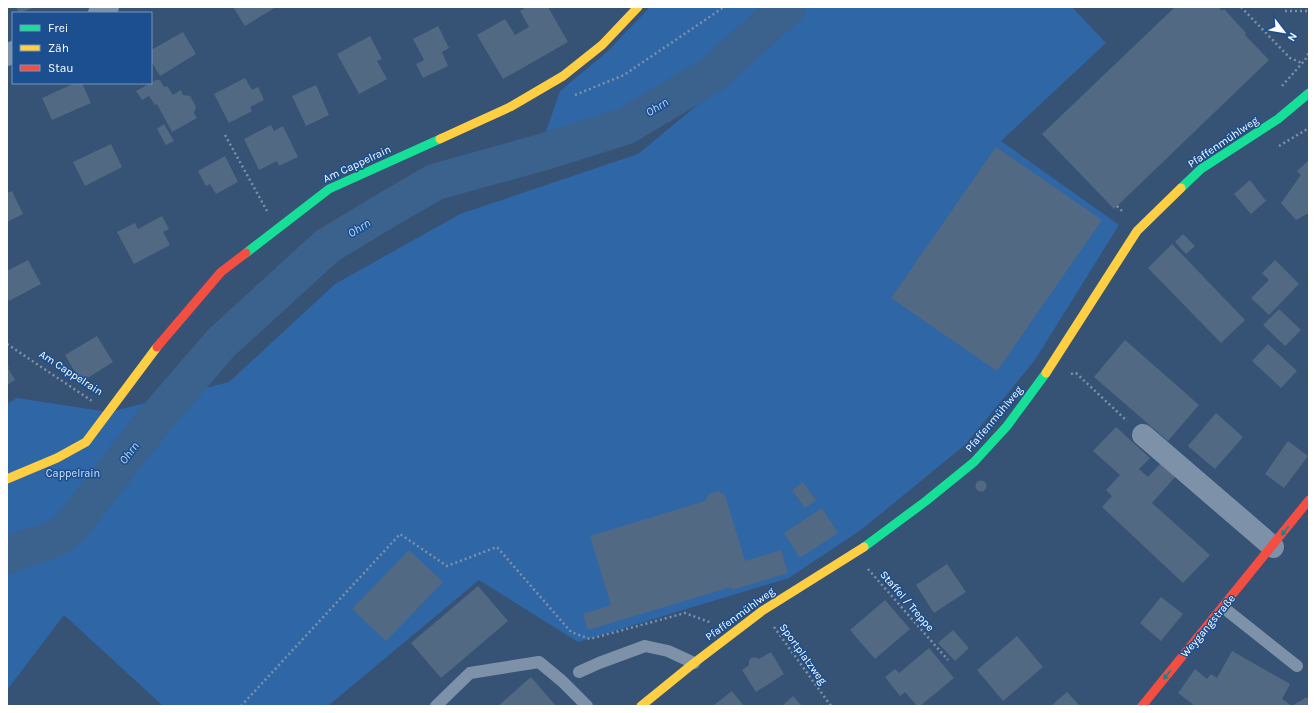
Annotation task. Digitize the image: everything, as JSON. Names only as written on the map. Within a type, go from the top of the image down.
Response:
[{"type":"street","name":"Am Cappelrain","points":[[7,479],[56,458],[86,442],[163,339],[221,272],[329,189],[510,107],[563,76],[602,45],[638,7]]},
{"type":"street","name":"Pfaffenmühlweg","points":[[641,706],[762,611],[868,545],[974,462],[1007,426],[1050,368],[1137,231],[1166,200],[1201,169],[1278,119],[1309,93]]},
{"type":"street","points":[[1142,435],[1273,547]]},
{"type":"street","name":"Weygangstraße","points":[[1142,706],[1224,608],[1309,500]]},
{"type":"lane","points":[[1224,608],[1297,666]]},
{"type":"lane","points":[[579,672],[645,646],[668,651],[694,663]]},
{"type":"lane","points":[[436,706],[470,672],[539,662],[562,681],[587,706]]},
{"type":"path","points":[[563,76],[575,95],[624,75],[724,7]]},
{"type":"path","points":[[1241,7],[1290,58],[1302,63]]},
{"type":"path","points":[[1285,11],[1309,11]]},
{"type":"path","points":[[1281,86],[1302,63],[1309,52]]},
{"type":"path","points":[[225,135],[277,229]]},
{"type":"path","name":"Am Cappelrain","points":[[7,344],[109,412]]},
{"type":"path","points":[[1050,368],[1062,375],[1076,373],[1142,435]]},
{"type":"path","points":[[241,706],[400,534],[447,566],[497,547],[570,632],[590,639],[685,613],[735,631]]},
{"type":"path","name":"Staffel / Treppe","points":[[854,554],[948,660]]},
{"type":"path","name":"Sportplatzweg","points":[[762,611],[831,706]]},
{"type":"green space","points":[[650,7],[778,7],[709,68],[618,120],[542,143],[560,91],[608,51]]},
{"type":"green space","name":"Cappelrain","points":[[802,7],[1072,7],[1106,43],[1001,141],[1119,225],[1035,360],[965,445],[861,530],[789,578],[578,642],[479,580],[328,706],[163,706],[64,615],[7,690],[7,404],[17,398],[109,412],[229,382],[335,284],[460,214],[638,154],[724,83]]},
{"type":"building","points":[[16,7],[35,7],[22,12],[18,12]]},
{"type":"building","points":[[233,7],[276,7],[245,26]]},
{"type":"building","points":[[526,7],[548,7],[568,42],[503,79],[477,35],[505,19],[515,35],[529,27],[520,11]]},
{"type":"building","points":[[1175,7],[1218,7],[1222,11],[1224,9],[1246,33],[1245,35],[1269,60],[1114,209],[1042,134]]},
{"type":"building","points":[[438,26],[449,48],[442,52],[448,66],[423,78],[416,64],[424,60],[413,39]]},
{"type":"building","points":[[183,32],[196,54],[160,76],[152,63],[152,49]]},
{"type":"building","points":[[370,36],[382,59],[377,61],[387,79],[359,94],[337,54]]},
{"type":"building","points":[[245,78],[252,90],[258,87],[264,100],[250,107],[252,111],[229,123],[214,94]]},
{"type":"building","points":[[160,80],[164,87],[167,86],[173,95],[181,90],[183,95],[190,96],[196,107],[194,113],[197,118],[172,132],[157,104],[155,105],[149,96],[142,100],[136,91],[149,84],[152,84],[152,82]]},
{"type":"building","points":[[73,84],[82,84],[91,103],[52,120],[42,98]]},
{"type":"building","points":[[316,85],[329,115],[306,126],[292,96]]},
{"type":"building","points":[[164,124],[174,141],[166,145],[157,129]]},
{"type":"building","points":[[271,125],[274,131],[283,126],[298,157],[279,166],[277,161],[259,170],[244,139]]},
{"type":"building","points":[[111,144],[122,167],[85,186],[73,162]]},
{"type":"building","points":[[996,147],[1102,220],[997,371],[891,298]]},
{"type":"building","points":[[225,156],[238,182],[216,194],[210,184],[206,186],[198,171]]},
{"type":"building","points":[[1309,160],[1309,213],[1296,220],[1281,203],[1301,175],[1297,171]]},
{"type":"building","points":[[1250,180],[1266,201],[1251,214],[1234,194]]},
{"type":"building","points":[[12,191],[23,214],[7,222],[7,193]]},
{"type":"building","points":[[162,216],[169,229],[163,232],[170,245],[134,264],[117,232],[135,223],[138,229]]},
{"type":"building","points":[[1183,234],[1195,246],[1186,254],[1175,242]]},
{"type":"building","points":[[1172,244],[1245,320],[1221,343],[1148,268]]},
{"type":"building","points":[[28,260],[41,284],[9,301],[7,296],[7,271]]},
{"type":"building","points":[[1275,260],[1299,284],[1269,315],[1251,298],[1269,280],[1262,273]]},
{"type":"building","points":[[1279,309],[1301,330],[1285,346],[1263,325]]},
{"type":"building","points":[[97,336],[113,362],[81,382],[65,355]]},
{"type":"building","points":[[1125,340],[1199,405],[1168,441],[1094,377]]},
{"type":"building","points":[[1268,344],[1297,371],[1281,388],[1252,361]]},
{"type":"building","points":[[7,363],[8,368],[15,380],[7,385]]},
{"type":"building","points":[[1216,413],[1243,437],[1215,469],[1188,446]]},
{"type":"building","points":[[1116,427],[1150,458],[1139,469],[1148,477],[1161,463],[1176,476],[1152,503],[1210,555],[1183,583],[1102,507],[1112,496],[1106,490],[1120,475],[1093,451]]},
{"type":"building","points":[[1288,441],[1308,456],[1284,488],[1265,474]]},
{"type":"building","points":[[979,481],[983,481],[985,482],[985,490],[979,491],[976,488],[976,484]]},
{"type":"building","points":[[803,482],[816,500],[805,508],[792,490]]},
{"type":"building","points":[[718,491],[725,495],[745,561],[781,550],[788,573],[732,590],[731,587],[588,630],[583,614],[611,605],[590,536],[705,501],[709,494]]},
{"type":"building","points":[[822,508],[838,533],[800,558],[784,533]]},
{"type":"building","points":[[409,550],[443,582],[386,641],[352,609]]},
{"type":"building","points":[[947,564],[966,592],[934,613],[916,585]]},
{"type":"building","points":[[478,586],[508,621],[441,678],[411,643]]},
{"type":"building","points":[[1161,597],[1183,614],[1161,641],[1140,623]]},
{"type":"building","points":[[885,600],[910,629],[875,659],[850,630]]},
{"type":"building","points":[[953,630],[969,648],[955,661],[938,643]]},
{"type":"building","points":[[1017,636],[1043,667],[1003,701],[977,670]]},
{"type":"building","points":[[929,648],[954,678],[920,706],[917,706],[905,692],[900,696],[885,677],[895,669],[899,673]]},
{"type":"building","points":[[1232,651],[1290,684],[1282,699],[1292,706],[1195,706],[1178,693],[1195,669],[1207,679],[1211,674],[1217,678]]},
{"type":"building","points":[[771,652],[784,674],[756,692],[742,670],[749,665],[751,658],[755,657],[759,659]]},
{"type":"building","points":[[531,677],[556,706],[498,706]]},
{"type":"building","points":[[732,691],[744,706],[714,705]]},
{"type":"building","points":[[1067,692],[1080,706],[1051,706]]},
{"type":"building","points":[[793,696],[802,706],[782,706]]},
{"type":"building","points":[[1305,698],[1309,698],[1309,706],[1292,706]]},
{"type":"waterway","name":"Ohrn","points":[[7,556],[25,548],[45,543],[60,536],[71,527],[152,423],[221,343],[327,246],[435,182],[543,152],[626,126],[713,74],[787,7]]},
{"type":"traffic: fast","points":[[1181,188],[1201,169],[1278,119],[1309,93]]},
{"type":"traffic: fast","points":[[246,253],[329,189],[440,139]]},
{"type":"traffic: fast","points":[[864,547],[926,501],[974,462],[1007,426],[1046,373]]},
{"type":"traffic: slow","points":[[440,139],[510,107],[563,76],[602,45],[638,7]]},
{"type":"traffic: slow","points":[[1046,373],[1137,231],[1181,188]]},
{"type":"traffic: slow","points":[[7,479],[57,458],[86,442],[157,347]]},
{"type":"traffic: slow","points":[[641,706],[762,611],[864,547]]},
{"type":"traffic: jam","points":[[157,347],[221,272],[246,253]]},
{"type":"traffic: jam","points":[[1142,706],[1309,500]]}]
